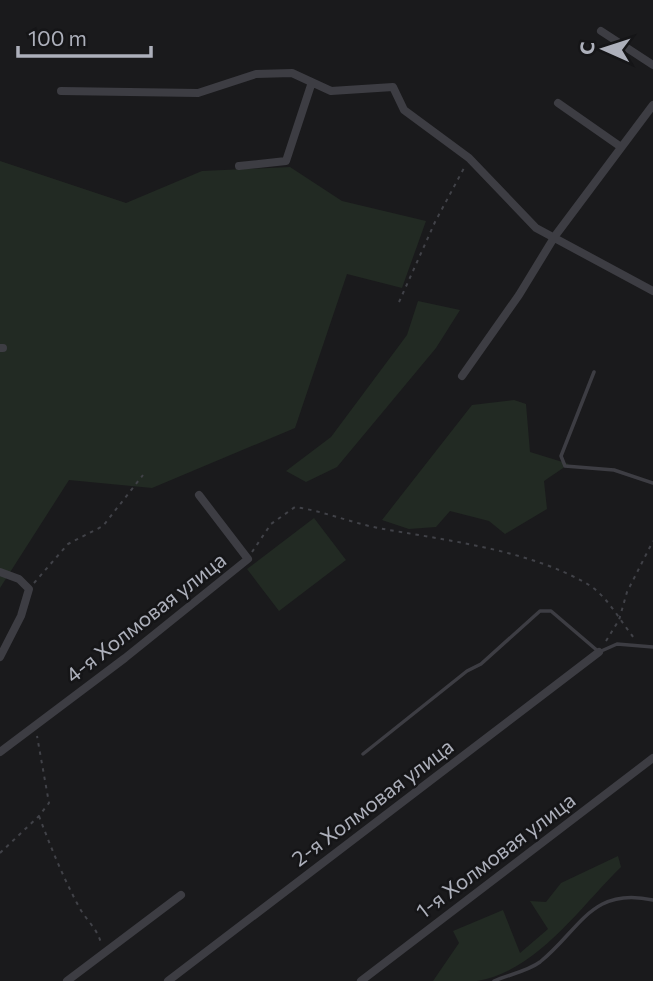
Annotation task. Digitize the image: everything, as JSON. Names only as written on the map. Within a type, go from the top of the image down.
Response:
[{"type":"street","points":[[601,31],[653,65]]},
{"type":"street","points":[[61,91],[198,93],[256,74],[292,73],[331,91],[393,87],[404,110],[470,158],[536,228],[653,291]]},
{"type":"street","points":[[239,166],[286,161],[312,82]]},
{"type":"street","points":[[558,103],[621,147]]},
{"type":"street","points":[[462,376],[519,295],[555,236],[653,105]]},
{"type":"street","name":"4-я Холмовая улица","points":[[0,752],[248,559],[199,495]]},
{"type":"street","points":[[0,572],[19,579],[29,589],[0,657]]},
{"type":"street","name":"2-я Холмовая улица","points":[[168,981],[599,652]]},
{"type":"street","name":"1-я Холмовая улица","points":[[361,981],[653,758]]},
{"type":"street","points":[[67,981],[180,895]]},
{"type":"lane","points":[[594,372],[561,456],[565,466],[614,470],[653,484]]},
{"type":"lane","points":[[363,754],[467,671],[481,664],[540,611],[551,611],[599,652],[617,645],[653,647]]},
{"type":"lane","points":[[494,981],[539,963],[584,915],[610,898],[653,900]]},
{"type":"path","points":[[399,302],[435,222],[470,158]]},
{"type":"path","points":[[29,589],[68,544],[103,526],[143,475]]},
{"type":"path","points":[[248,559],[271,524],[295,507],[316,510],[374,527],[456,540],[560,570],[592,587],[639,645]]},
{"type":"path","points":[[599,652],[619,620],[627,592],[653,541]]},
{"type":"path","points":[[0,853],[49,803],[37,743],[37,725]]},
{"type":"path","points":[[39,816],[60,871],[81,912],[98,932],[104,951]]},
{"type":"shaded area","points":[[0,161],[126,203],[202,171],[290,167],[342,201],[426,221],[402,288],[347,274],[295,428],[152,488],[69,480],[0,588]]},
{"type":"shaded area","points":[[418,301],[460,310],[436,348],[337,467],[306,482],[286,471],[331,437],[407,335]]},
{"type":"shaded area","points":[[514,400],[526,404],[530,452],[569,464],[544,481],[547,509],[505,534],[489,521],[450,511],[436,527],[409,529],[382,520],[472,405]]},
{"type":"shaded area","points":[[314,518],[346,560],[279,611],[247,569]]},
{"type":"shaded area","points":[[618,856],[621,867],[556,935],[519,965],[499,975],[477,981],[433,981],[459,943],[453,931],[503,910],[520,953],[548,929],[530,901],[546,902],[561,883]]}]
